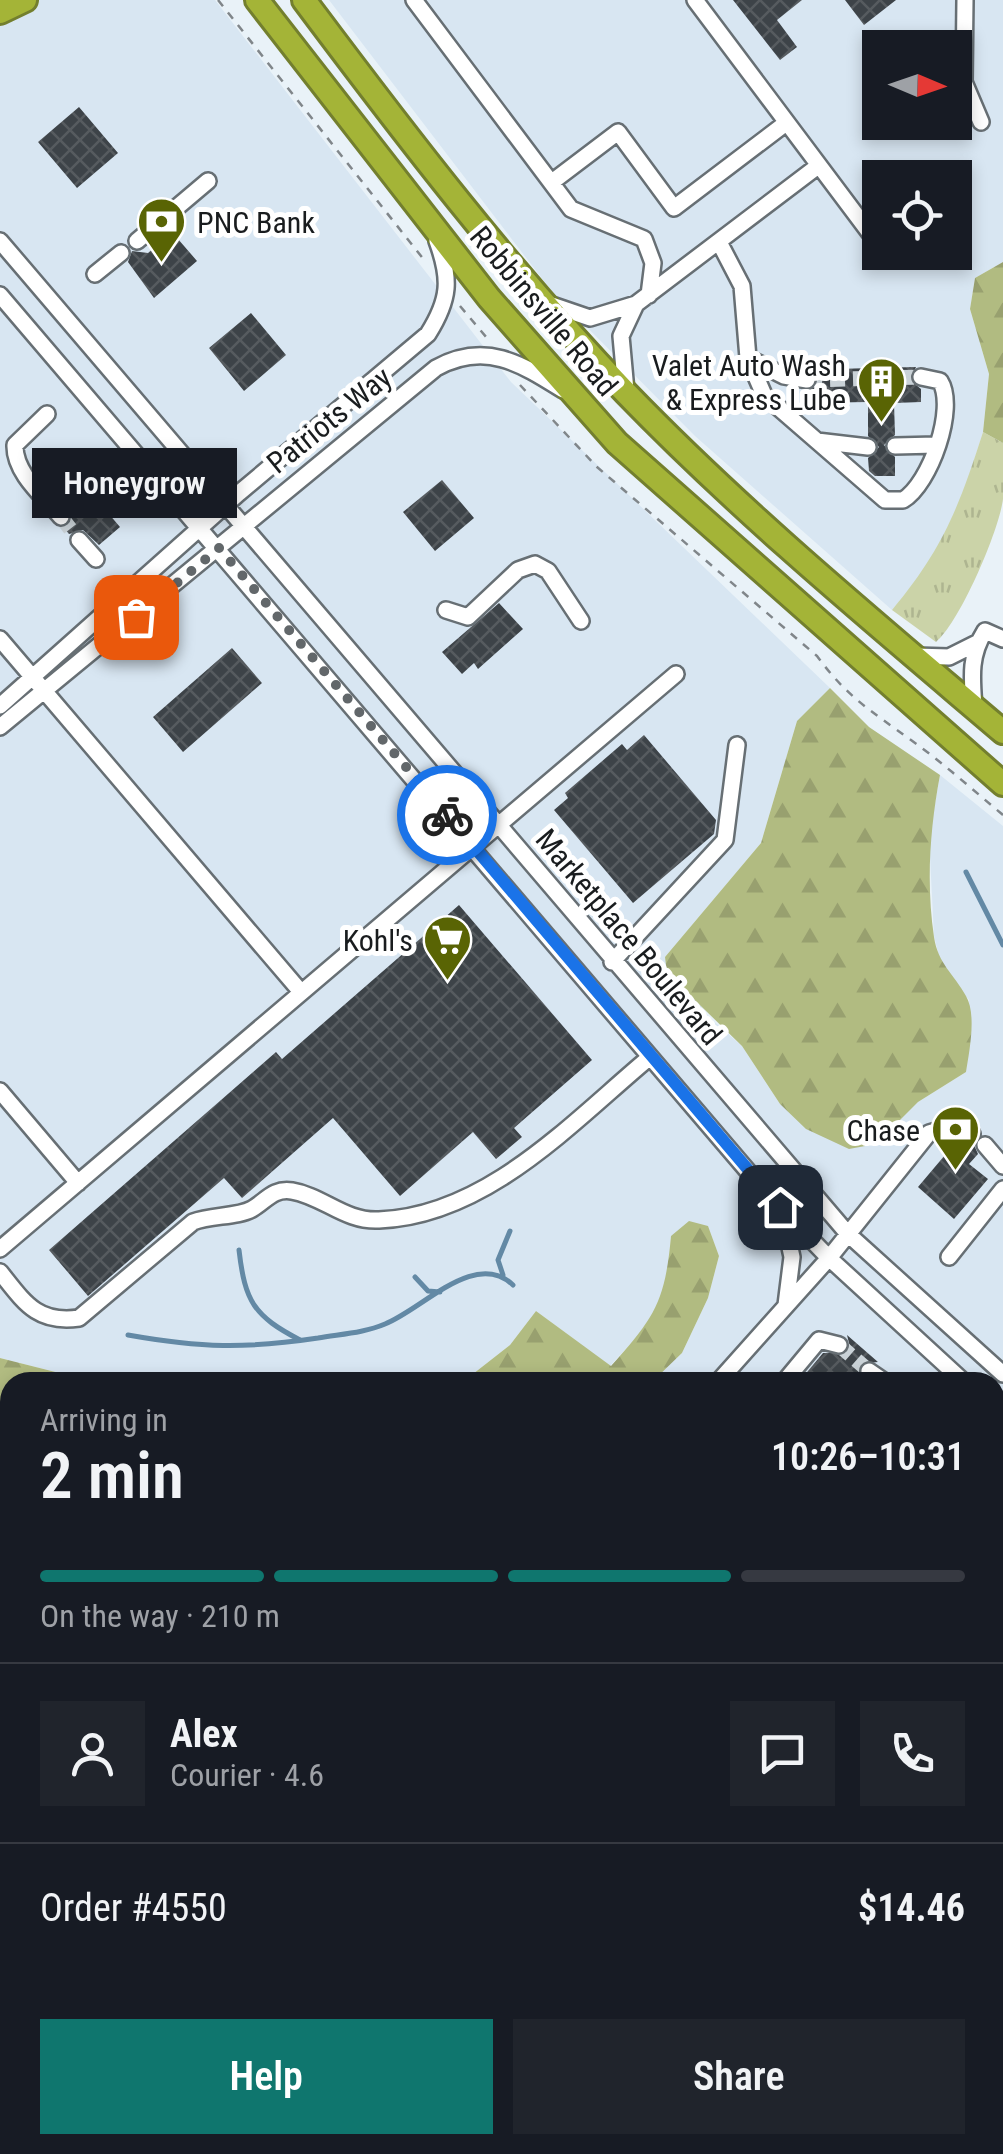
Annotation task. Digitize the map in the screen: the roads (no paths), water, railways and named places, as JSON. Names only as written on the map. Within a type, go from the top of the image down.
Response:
[{"type":"highway","points":[[0,12],[25,0]]},
{"type":"highway","name":"Robbinsville Road","points":[[257,0],[489,298],[618,444],[1003,784]]},
{"type":"highway","name":"Robbinsville Road","points":[[304,0],[541,301],[627,394],[912,656],[1003,732]]},
{"type":"highway","points":[[327,0],[348,58]]},
{"type":"street","points":[[414,0],[571,210],[583,218],[644,239],[653,262],[643,299]]},
{"type":"street","points":[[695,0],[862,224]]},
{"type":"street","points":[[965,0],[964,82],[981,122]]},
{"type":"street","points":[[552,182],[618,132],[674,208],[786,123]]},
{"type":"street","points":[[627,394],[619,350],[624,324],[643,299],[818,166]]},
{"type":"street","points":[[137,240],[208,181]]},
{"type":"street","name":"Patriots Way","points":[[0,706],[226,505],[428,334],[444,309],[449,290],[448,270],[428,219]]},
{"type":"street","name":"Marketplace Boulevard","points":[[0,242],[848,1234],[1001,1372]]},
{"type":"street","points":[[718,242],[742,286],[748,358],[756,382],[773,407],[876,495],[894,501],[912,495],[925,482],[936,445],[946,396],[940,381],[921,378]]},
{"type":"street","points":[[95,274],[121,253]]},
{"type":"street","name":"Marketplace Boulevard","points":[[0,296],[780,1207],[828,1258],[953,1372]]},
{"type":"street","points":[[541,301],[590,318],[643,299]]},
{"type":"street","name":"Patriots Way","points":[[0,727],[453,359],[472,354],[502,356],[575,397]]},
{"type":"street","points":[[748,358],[784,376],[808,380]]},
{"type":"street","points":[[47,414],[15,446],[15,454],[20,469],[61,517]]},
{"type":"street","points":[[814,440],[868,447]]},
{"type":"street","points":[[895,446],[936,445]]},
{"type":"street","points":[[80,540],[96,559]]},
{"type":"street","points":[[446,610],[468,618],[518,570],[535,564],[548,570],[580,621]]},
{"type":"street","points":[[974,707],[971,671],[981,637]]},
{"type":"street","points":[[912,656],[949,657],[981,637],[1003,639]]},
{"type":"street","points":[[0,639],[301,992]]},
{"type":"street","points":[[0,1249],[676,674]]},
{"type":"street","points":[[612,962],[725,840],[737,745]]},
{"type":"street","points":[[0,1272],[32,1312],[60,1321],[78,1318],[193,1222],[254,1208],[275,1192],[292,1191],[354,1218],[413,1216],[508,1175],[650,1057]]},
{"type":"street","points":[[0,1091],[78,1183]]},
{"type":"street","points":[[727,1372],[828,1258],[928,1133],[956,1125],[979,1140],[1003,1166]]},
{"type":"street","points":[[949,1256],[1003,1189]]},
{"type":"street","points":[[780,1207],[792,1257],[786,1306]]},
{"type":"street","points":[[792,1372],[819,1340],[839,1345]]},
{"type":"waterway","points":[[966,872],[1003,945]]},
{"type":"waterway","points":[[503,1275],[498,1260],[510,1231]]},
{"type":"waterway","points":[[239,1250],[254,1305],[272,1323],[300,1340]]},
{"type":"waterway","points":[[128,1335],[223,1346],[292,1342],[377,1327],[466,1278],[498,1276],[513,1285]]},
{"type":"waterway","points":[[415,1277],[428,1291],[440,1292]]},
{"type":"tunnel","points":[[807,380],[921,377]]},
{"type":"tunnel","points":[[61,517],[79,540]]},
{"type":"tunnel","points":[[839,1345],[869,1371]]},
{"type":"place","name":"PNC Bank","points":[[162,264]]},
{"type":"place","name":"Valet Auto Wash & Express Lube","points":[[881,424]]},
{"type":"place","name":"Honeygrow","points":[[136,617]]},
{"type":"place","name":"Kohl's","points":[[448,982]]},
{"type":"place","name":"Chase","points":[[955,1172]]}]
